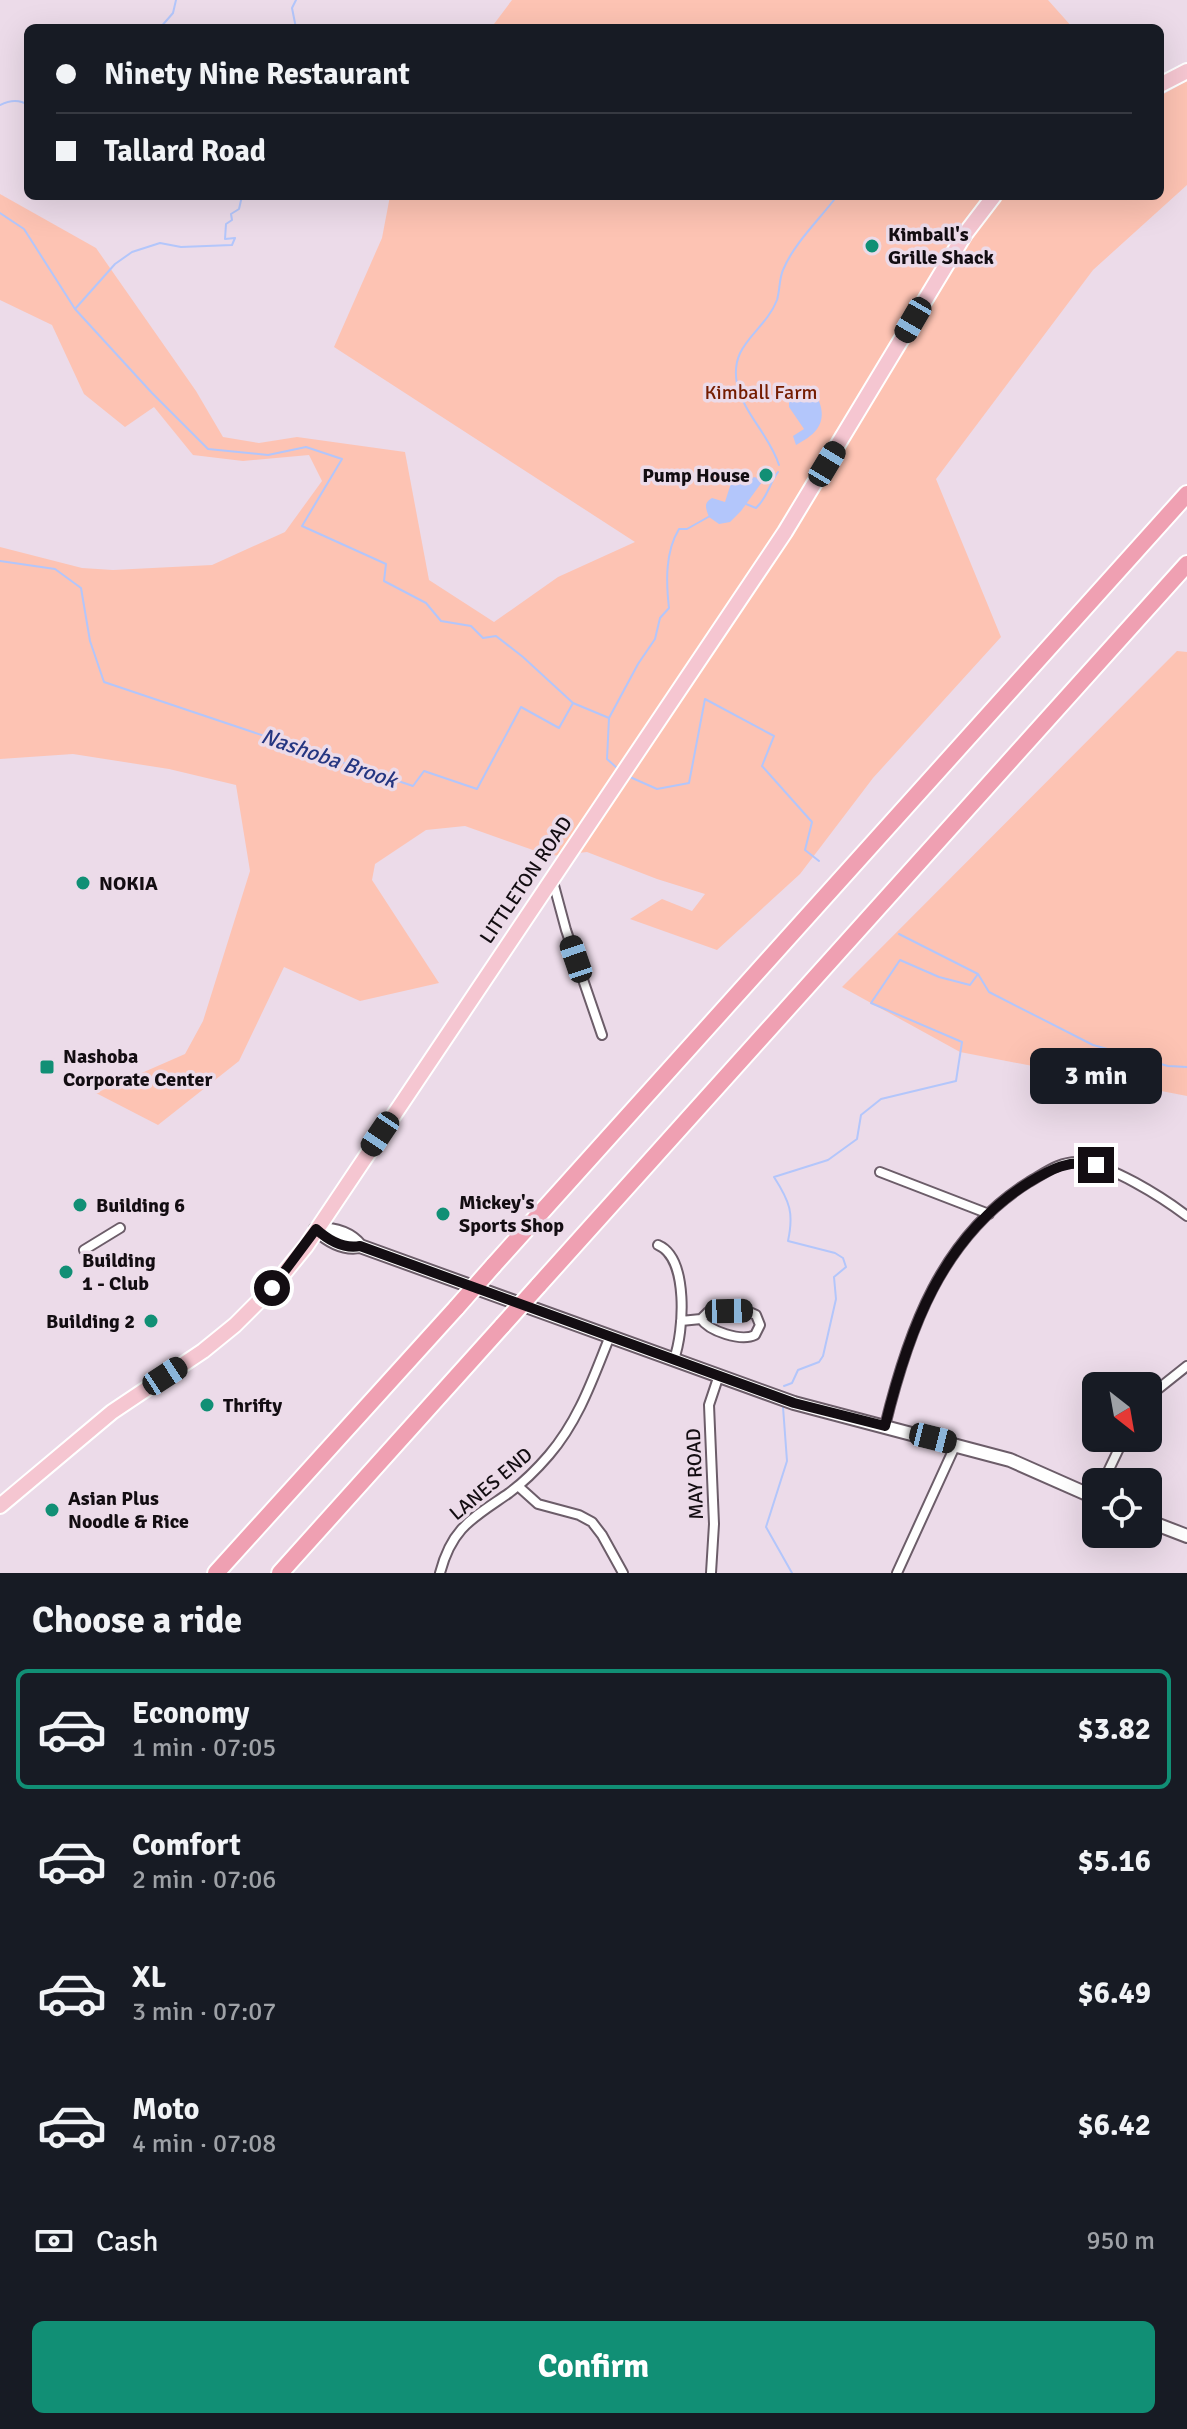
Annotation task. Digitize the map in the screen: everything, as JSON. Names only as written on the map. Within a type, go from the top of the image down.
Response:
[{"type":"highway","points":[[216,1573],[1187,494]]},
{"type":"highway","points":[[280,1573],[1187,564]]},
{"type":"main road","points":[[1164,83],[1187,71]]},
{"type":"main road","name":"LITTLETON ROAD","points":[[0,1506],[112,1412],[203,1351],[272,1288],[316,1229],[785,532],[965,234],[991,200]]},
{"type":"main road","points":[[316,1229],[325,1238],[350,1248],[360,1246],[794,1403],[1010,1460],[1082,1492]]},
{"type":"main road","points":[[1162,1526],[1187,1536]]},
{"type":"street","points":[[552,877],[602,1035]]},
{"type":"street","points":[[885,1426],[904,1354],[932,1287],[948,1259],[989,1214],[1025,1185],[1057,1166],[1073,1162],[1104,1168],[1187,1216]]},
{"type":"street","points":[[880,1172],[989,1214]]},
{"type":"street","points":[[84,1250],[120,1228]]},
{"type":"street","points":[[658,1245],[670,1252],[675,1264],[681,1321],[680,1344],[674,1359]]},
{"type":"street","points":[[681,1321],[701,1319],[708,1312],[745,1310],[756,1315],[760,1325],[755,1335],[744,1339],[709,1327],[701,1319]]},
{"type":"street","name":"LANES END","points":[[440,1573],[448,1547],[460,1530],[473,1516],[518,1486],[548,1456],[572,1425],[610,1336]]},
{"type":"street","points":[[1162,1386],[1187,1366]]},
{"type":"street","name":"MAY ROAD","points":[[711,1573],[714,1524],[709,1405],[719,1375]]},
{"type":"street","points":[[897,1573],[956,1444]]},
{"type":"street","points":[[518,1486],[544,1507],[579,1515],[592,1522],[623,1573]]},
{"type":"green space","points":[[512,0],[1048,0],[1069,24],[494,24]]},
{"type":"green space","name":"Kimball Farm","points":[[1187,81],[1187,185],[1093,270],[936,479],[1001,637],[873,778],[800,874],[717,950],[630,919],[662,899],[692,911],[705,894],[587,852],[550,856],[465,826],[426,830],[375,864],[372,880],[439,983],[360,1001],[284,967],[239,1061],[158,1125],[96,1093],[185,1054],[203,1021],[250,871],[236,785],[169,769],[73,754],[0,759],[0,547],[82,568],[113,570],[212,565],[285,532],[322,481],[309,455],[243,461],[193,455],[154,407],[125,427],[84,394],[52,325],[0,300],[0,194],[96,248],[196,391],[223,437],[259,443],[297,437],[405,452],[429,580],[494,622],[558,577],[635,542],[334,347],[382,238],[389,200],[1164,200],[1164,94]]},
{"type":"green space","points":[[1177,651],[1187,652],[1187,1096],[960,1052],[842,987]]},
{"type":"water","points":[[797,386],[815,395],[822,415],[815,432],[796,445],[793,436],[804,429],[789,407],[789,393]]},
{"type":"water","points":[[755,477],[762,482],[730,522],[719,524],[709,517],[706,506],[709,500],[725,502],[731,483]]},
{"type":"waterway","points":[[163,24],[173,13],[176,0]]},
{"type":"waterway","points":[[295,24],[292,8],[296,0]]},
{"type":"waterway","points":[[0,105],[14,101],[24,103]]},
{"type":"waterway","points":[[75,309],[115,264],[132,252],[160,243],[181,247],[232,245],[235,238],[225,239],[226,224],[232,220],[231,214],[239,209],[241,200]]},
{"type":"waterway","points":[[779,465],[740,395],[736,370],[738,358],[777,300],[782,273],[794,250],[834,200]]},
{"type":"waterway","points":[[0,213],[24,229],[75,309],[208,449],[268,455],[306,447],[342,459],[302,526],[386,564],[384,581],[426,603],[441,621],[471,626],[483,638],[496,636],[573,703]]},
{"type":"waterway","points":[[746,504],[756,508],[778,472]]},
{"type":"waterway","points":[[609,718],[655,639],[660,618],[669,608],[668,567],[674,538],[679,529],[687,529],[710,516]]},
{"type":"waterway","name":"Nashoba Brook","points":[[0,561],[55,569],[81,588],[90,641],[104,682],[413,786],[424,771],[477,789],[521,707],[559,728],[573,703],[609,718],[607,759],[617,768]]},
{"type":"waterway","name":"Nashoba Brook","points":[[630,777],[657,789],[689,783],[705,699],[774,736],[762,766],[812,822],[805,850],[819,861]]},
{"type":"waterway","name":"Nashoba Brook","points":[[899,934],[978,974],[989,992],[1093,1045],[1168,1066],[1187,1067]]},
{"type":"waterway","points":[[784,1386],[792,1383],[798,1370],[819,1362],[823,1356],[836,1299],[834,1277],[846,1267],[843,1258],[835,1253],[788,1241],[791,1223],[789,1208],[774,1177],[828,1160],[857,1139],[861,1115],[881,1099],[956,1081],[962,1042],[871,1003],[900,960],[939,977],[970,985],[978,974]]},
{"type":"waterway","points":[[783,1407],[787,1461],[766,1527],[792,1573]]},
{"type":"place","name":"Kimball's Grille Shack","points":[[872,246]]},
{"type":"place","name":"Pump House","points":[[766,475]]},
{"type":"place","name":"NOKIA","points":[[83,883]]},
{"type":"place","name":"Nashoba Corporate Center","points":[[47,1067]]},
{"type":"place","name":"Building 6","points":[[80,1205]]},
{"type":"place","name":"Mickey's Sports Shop","points":[[443,1214]]},
{"type":"place","name":"Building 1 - Club","points":[[66,1272]]},
{"type":"place","name":"Building 2","points":[[151,1321]]},
{"type":"place","name":"Thrifty","points":[[207,1405]]},
{"type":"place","name":"Asian Plus Noodle & Rice","points":[[52,1510]]},
{"type":"route","points":[[272,1288],[316,1229],[325,1238],[350,1248],[360,1246],[794,1403],[885,1426],[910,1339],[932,1287],[948,1259],[999,1205],[1025,1185],[1057,1166],[1073,1162],[1096,1165]]}]
